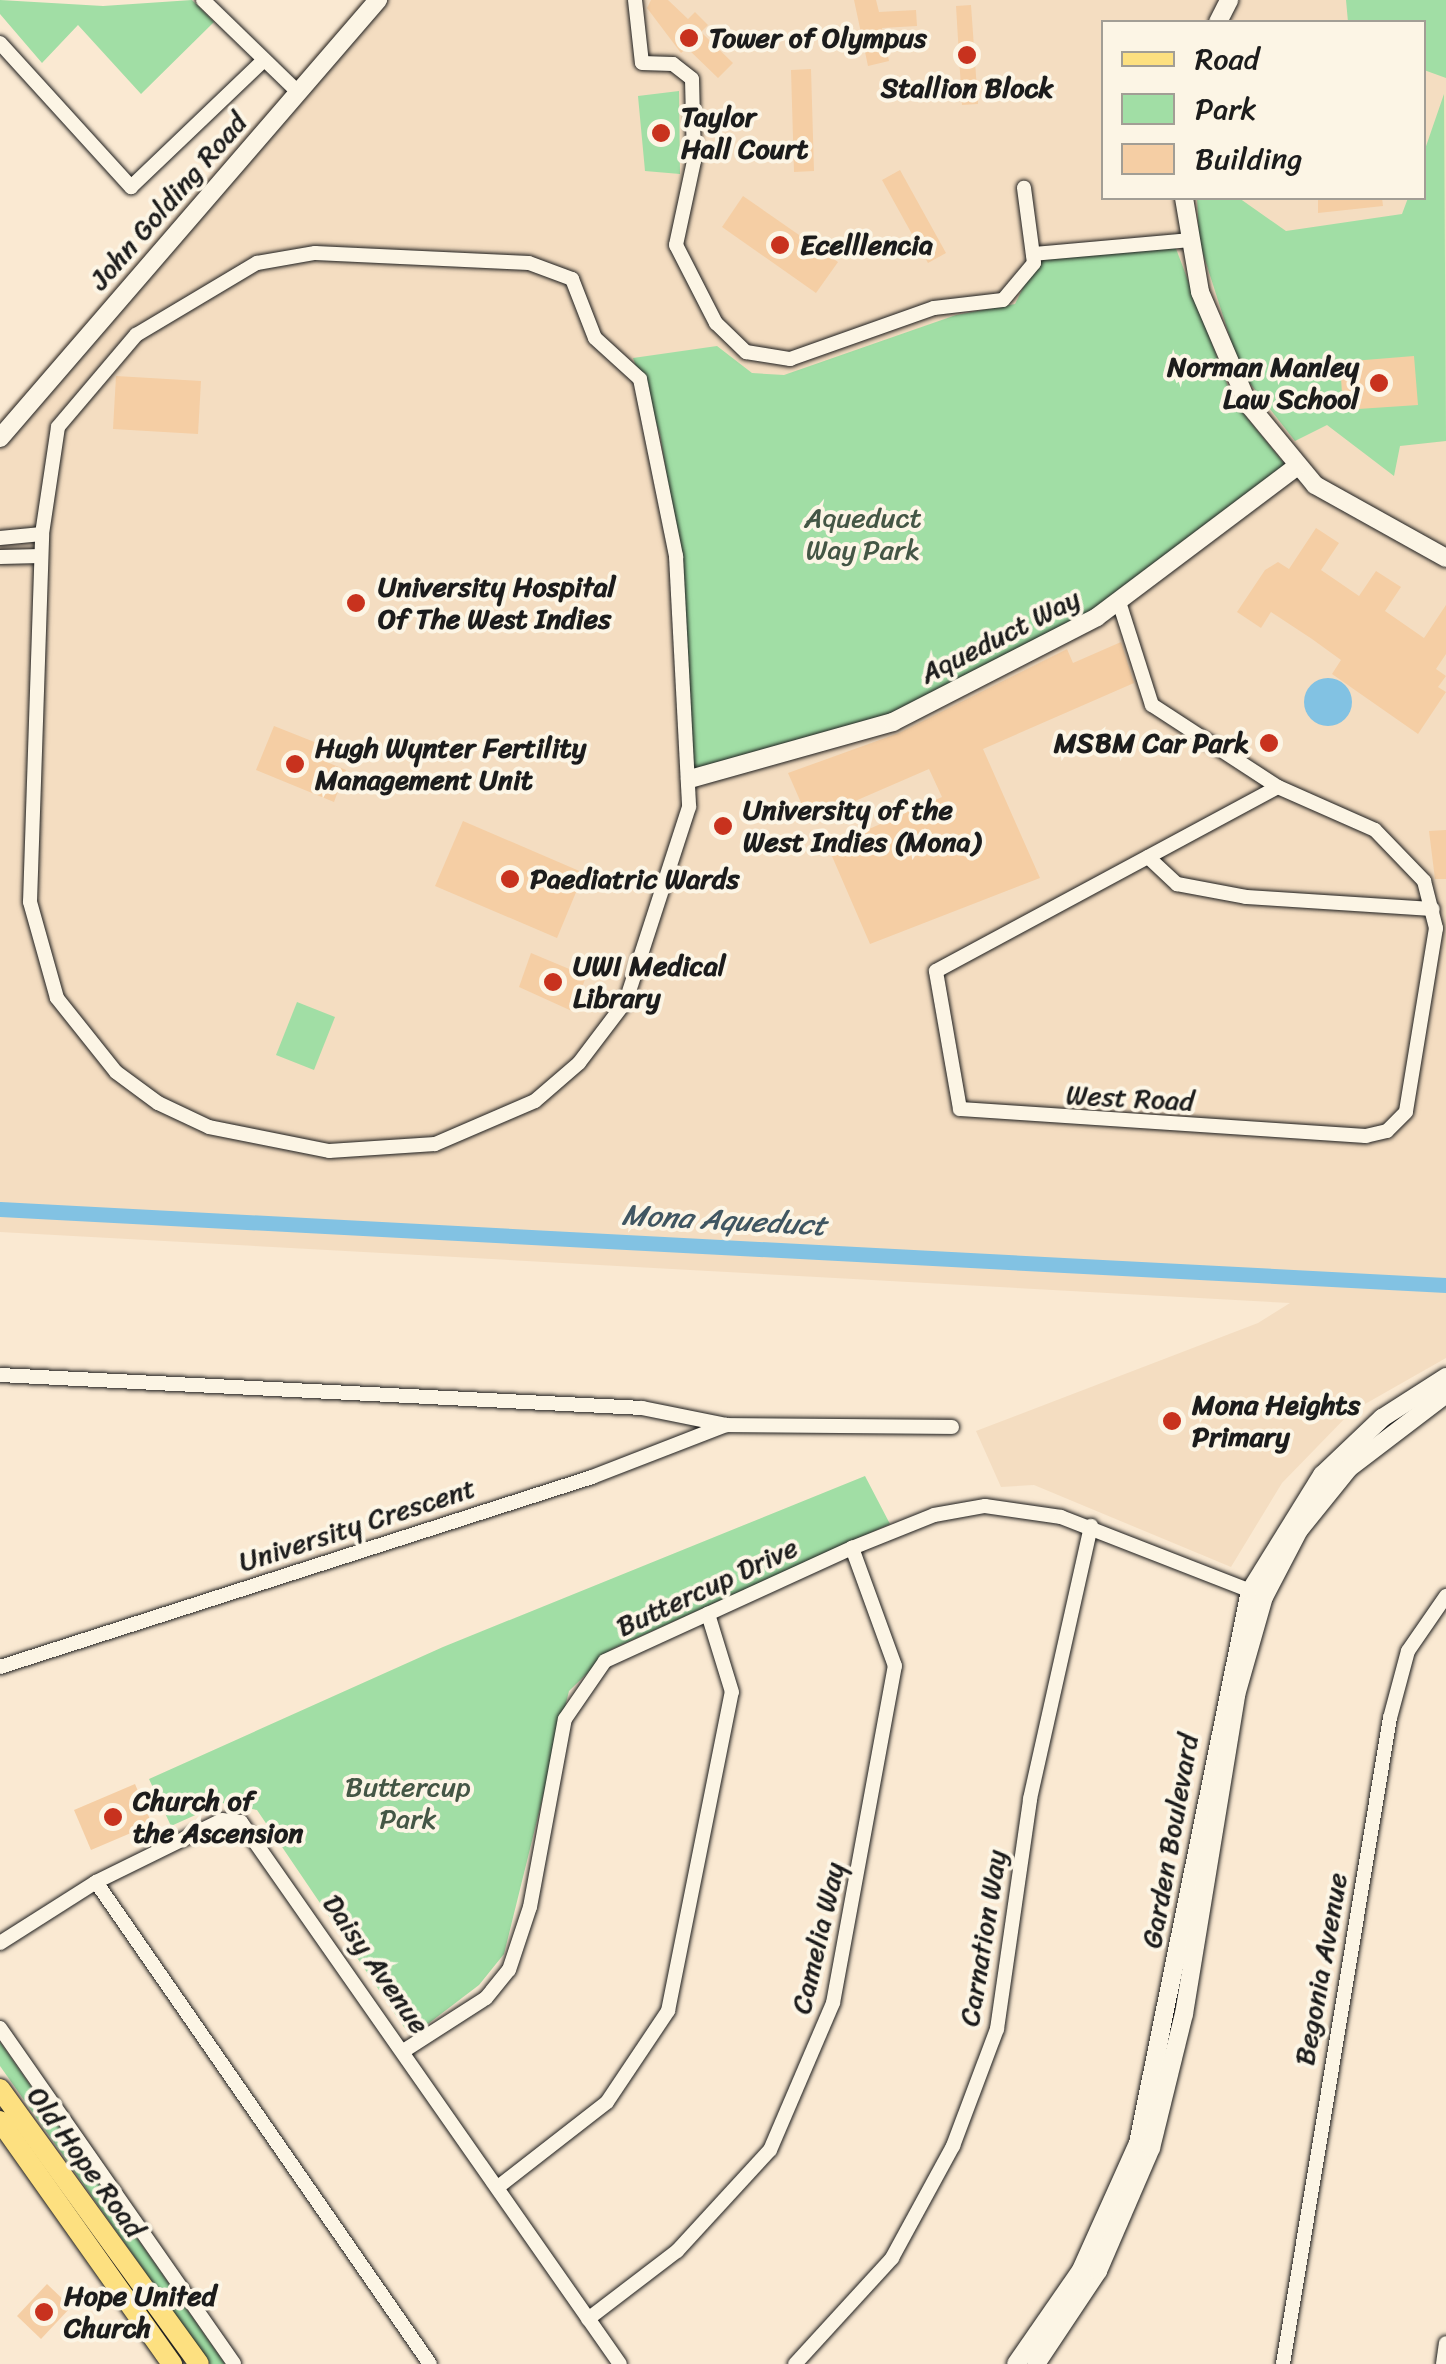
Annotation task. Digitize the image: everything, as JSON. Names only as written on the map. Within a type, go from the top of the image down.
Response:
[{"type":"main road","name":"Old Hope Road","points":[[0,2089],[199,2364]]},
{"type":"main road","name":"Old Hope Road","points":[[0,2121],[172,2364]]},
{"type":"street","points":[[203,0],[298,92]]},
{"type":"street","name":"John Golding Road","points":[[0,438],[378,0]]},
{"type":"street","points":[[635,0],[642,63],[673,64],[692,80],[694,161],[676,245],[716,323],[746,352],[790,359],[934,308],[1003,300],[1021,288],[1032,254],[1024,188]]},
{"type":"street","points":[[0,43],[131,187],[264,60]]},
{"type":"street","points":[[1184,200],[1189,240],[1220,349],[1248,404],[1296,467],[1393,534],[1446,558]]},
{"type":"street","points":[[1032,254],[1189,240]]},
{"type":"street","points":[[315,252],[555,269],[572,279],[595,338],[621,355],[647,398],[677,568],[690,779],[686,835],[626,1000],[579,1064],[536,1102],[471,1135],[398,1147],[329,1151],[209,1127],[116,1072],[50,987],[36,941],[26,842],[41,556],[58,427],[92,380],[136,335],[258,263],[315,252]]},
{"type":"street","name":"Aqueduct Way","points":[[690,779],[893,722],[1120,605],[1296,467]]},
{"type":"street","points":[[0,538],[42,534]]},
{"type":"street","points":[[0,557],[41,556]]},
{"type":"street","points":[[1120,605],[1152,704],[1278,787],[1375,830],[1405,854],[1433,908]]},
{"type":"street","name":"West Road","points":[[1278,787],[936,971],[960,1109],[1366,1136],[1387,1131],[1406,1112],[1433,908]]},
{"type":"street","points":[[1148,857],[1177,884],[1228,894],[1433,908]]},
{"type":"street","name":"University Crescent","points":[[0,1375],[642,1408],[726,1425],[952,1427]]},
{"type":"street","name":"Garden Boulevard","points":[[1016,2364],[1082,2270],[1138,2143],[1257,1594],[1322,1475],[1382,1418],[1446,1378]]},
{"type":"street","name":"Garden Boulevard","points":[[1036,2364],[1098,2271],[1151,2148],[1184,2014],[1236,1695],[1257,1594],[1299,1530],[1349,1468],[1446,1394]]},
{"type":"street","name":"University Crescent","points":[[0,1667],[592,1477],[726,1425]]},
{"type":"street","name":"Buttercup Drive","points":[[406,2050],[486,1998],[509,1970],[530,1907],[565,1719],[582,1684],[605,1662],[852,1548],[934,1515],[985,1506],[1038,1509],[1257,1594]]},
{"type":"street","name":"Carnation Way","points":[[795,2364],[892,2258],[952,2146],[997,2029],[1030,1799],[1090,1526]]},
{"type":"street","name":"Camelia Way","points":[[588,2319],[677,2251],[770,2150],[833,2003],[894,1666],[852,1548]]},
{"type":"street","name":"Begonia Avenue","points":[[1283,2364],[1390,1718],[1408,1652],[1446,1596]]},
{"type":"street","points":[[498,2187],[607,2102],[668,2011],[732,1692],[708,1614]]},
{"type":"street","name":"Daisy Avenue","points":[[0,1943],[96,1882],[222,1820],[241,1822],[406,2050],[620,2364]]},
{"type":"street","points":[[96,1882],[430,2364]]},
{"type":"street","points":[[0,2028],[234,2364]]},
{"type":"street","points":[[1442,2364],[1446,2343]]},
{"type":"shaded area","name":"University of the West Indies (Mona)","points":[[362,0],[1446,0],[1446,1358],[1351,1412],[1282,1483],[1231,1567],[1034,1485],[1001,1487],[976,1431],[1258,1323],[1290,1303],[0,1232],[0,419]]},
{"type":"green space","points":[[0,0],[103,6],[192,0],[214,22],[141,94],[78,25],[42,63],[0,14]]},
{"type":"green space","points":[[1346,0],[1446,0],[1446,78],[1426,71],[1426,20],[1348,20]]},
{"type":"green space","name":"Taylor Hall Court","points":[[679,91],[680,174],[645,171],[638,96]]},
{"type":"green space","points":[[1444,94],[1446,441],[1400,446],[1394,476],[1327,425],[1295,441],[1241,372],[1199,241],[1197,200],[1242,200],[1286,231],[1402,214],[1407,200],[1426,200],[1426,146]]},
{"type":"green space","name":"Aqueduct Way Park","points":[[1175,246],[1234,402],[1287,467],[1104,608],[890,718],[694,772],[673,512],[660,434],[633,358],[717,346],[752,373],[784,375],[956,315],[1015,304],[1038,258]]},
{"type":"green space","points":[[297,1002],[335,1017],[314,1070],[276,1055]]},
{"type":"green space","name":"Buttercup Park","points":[[865,1476],[890,1524],[612,1649],[569,1691],[504,1954],[479,1985],[416,2033],[406,2030],[257,1810],[222,1803],[171,1826],[149,1779],[443,1647]]},
{"type":"green space","points":[[0,2042],[225,2364],[210,2364],[0,2066]]},
{"type":"water","points":[[1328,678],[1345,685],[1352,702],[1345,719],[1328,726],[1311,719],[1304,702],[1311,685]]},
{"type":"building","name":"Tower of Olympus","points":[[651,0],[668,0],[688,19],[695,12],[708,25],[701,32],[733,63],[718,78],[687,48],[681,53],[647,8]]},
{"type":"building","points":[[854,0],[876,0],[879,12],[916,10],[917,26],[882,28],[889,61],[868,66]]},
{"type":"building","name":"Stallion Block","points":[[971,5],[978,104],[962,105],[956,6]]},
{"type":"building","points":[[811,69],[814,171],[794,172],[791,70]]},
{"type":"building","points":[[900,170],[946,253],[928,263],[882,180]]},
{"type":"building","name":"Ecelllencia","points":[[743,196],[838,262],[816,293],[722,227]]},
{"type":"building","points":[[1318,200],[1382,200],[1383,206],[1318,213]]},
{"type":"building","name":"Norman Manley Law School","points":[[1414,356],[1418,405],[1343,410],[1340,362]]},
{"type":"building","points":[[116,376],[201,381],[198,434],[113,429]]},
{"type":"building","points":[[1316,528],[1339,543],[1321,570],[1359,596],[1376,571],[1401,587],[1385,611],[1424,638],[1446,605],[1446,654],[1436,669],[1446,676],[1438,687],[1446,692],[1418,734],[1332,674],[1341,660],[1312,639],[1271,612],[1261,628],[1237,612],[1265,570],[1278,562],[1289,569]]},
{"type":"building","points":[[1121,642],[1134,683],[983,749],[1040,878],[870,944],[828,847],[942,797],[929,769],[809,821],[788,773],[899,733],[1067,649],[1073,663]]},
{"type":"building","name":"Hugh Wynter Fertility Management Unit","points":[[274,726],[322,745],[317,758],[346,770],[334,802],[256,770]]},
{"type":"building","name":"Paediatric Wards","points":[[463,821],[584,873],[557,938],[435,886]]},
{"type":"building","points":[[1446,830],[1446,879],[1435,879],[1429,831]]},
{"type":"building","name":"UWI Medical Library","points":[[531,953],[586,976],[574,1012],[519,987]]},
{"type":"building","name":"Church of the Ascension","points":[[135,1784],[152,1824],[91,1850],[74,1810]]},
{"type":"building","name":"Hope United Church","points":[[47,2284],[71,2307],[41,2339],[17,2316]]},
{"type":"waterway","name":"Mona Aqueduct","points":[[0,1209],[1446,1285]]},
{"type":"place","name":"Tower of Olympus","points":[[689,38]]},
{"type":"place","name":"Stallion Block","points":[[967,55]]},
{"type":"place","name":"Taylor Hall Court","points":[[661,133]]},
{"type":"place","name":"Ecelllencia","points":[[780,245]]},
{"type":"place","name":"Norman Manley Law School","points":[[1379,383]]},
{"type":"place","name":"University Hospital Of The West Indies","points":[[356,603]]},
{"type":"place","name":"MSBM Car Park","points":[[1269,743]]},
{"type":"place","name":"Hugh Wynter Fertility Management Unit","points":[[295,764]]},
{"type":"place","name":"University of the West Indies (Mona)","points":[[723,826]]},
{"type":"place","name":"Paediatric Wards","points":[[510,879]]},
{"type":"place","name":"UWI Medical Library","points":[[553,982]]},
{"type":"place","name":"Mona Heights Primary","points":[[1172,1421]]},
{"type":"place","name":"Church of the Ascension","points":[[113,1817]]},
{"type":"place","name":"Hope United Church","points":[[44,2312]]}]
